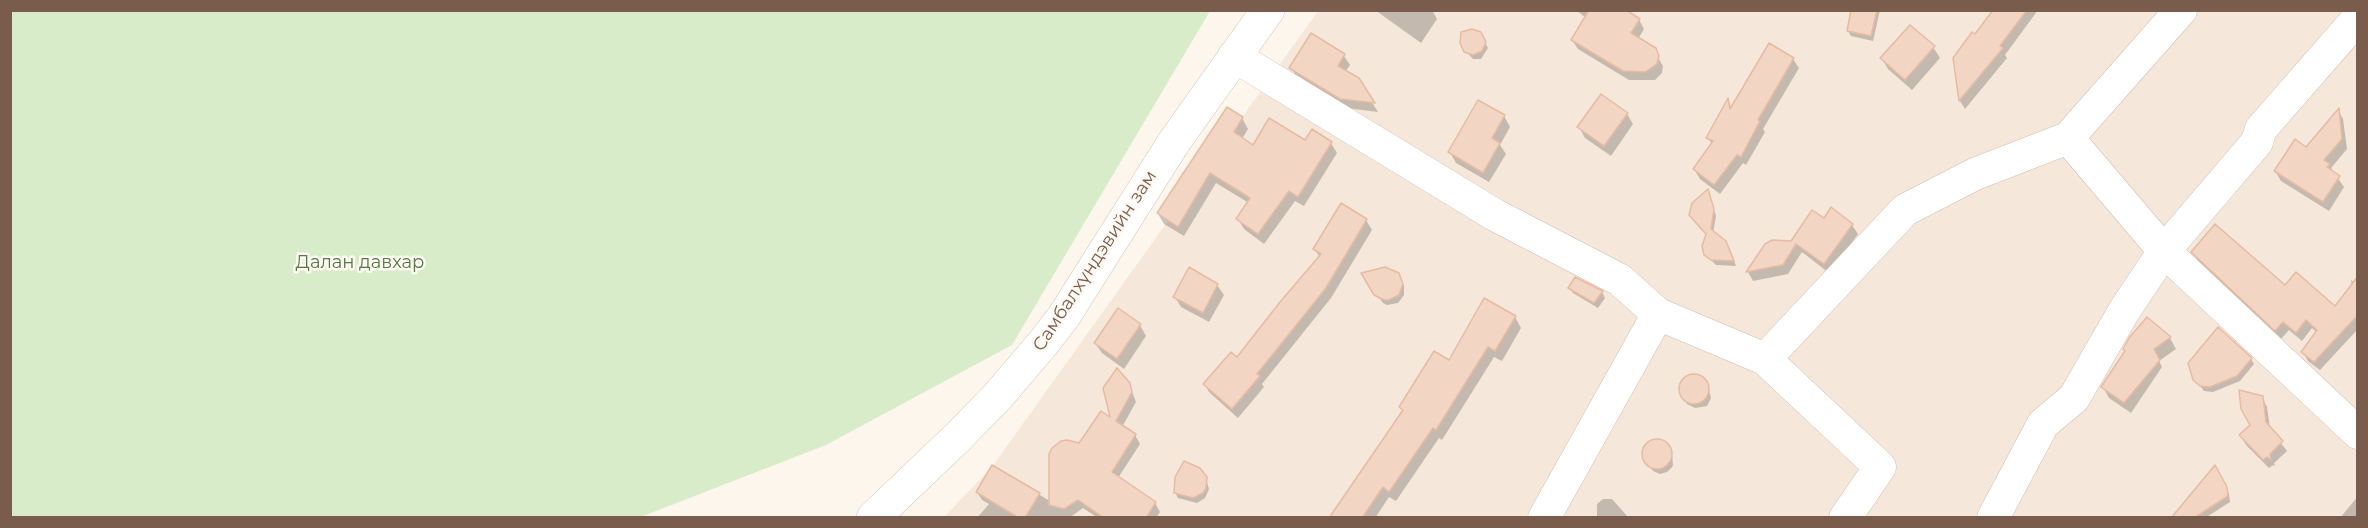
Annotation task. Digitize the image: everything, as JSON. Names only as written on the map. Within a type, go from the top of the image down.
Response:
[{"type":"street","name":"Самбалхүндэвийн зам","points":[[873,518],[998,396],[1044,342],[1064,316],[1174,142],[1268,10]]},
{"type":"street","points":[[1765,359],[1905,210],[1976,174],[2068,138],[2181,10]]},
{"type":"street","points":[[1993,518],[2043,424],[2074,398],[2124,311],[2164,251],[2257,142],[2261,129],[2358,18]]},
{"type":"street","points":[[1234,56],[1495,216],[1620,280],[1659,314],[1765,359],[1880,467],[1845,518]]},
{"type":"street","points":[[2068,138],[2164,251],[2358,433]]},
{"type":"street","points":[[1544,518],[1659,314]]},
{"type":"shaded area","points":[[1318,11],[2357,11],[2357,517],[943,518],[992,467]]},
{"type":"green space","name":"Далан давхар","points":[[10,11],[1210,11],[1012,345],[826,445],[638,518],[11,517]]},
{"type":"building","points":[[1589,10],[1626,10],[1640,19],[1631,33],[1656,48],[1659,56],[1657,64],[1645,72],[1623,71],[1571,40]]},
{"type":"building","points":[[1851,10],[1877,10],[1871,36],[1847,31]]},
{"type":"building","points":[[1993,10],[2027,10],[2000,46],[2003,48],[1959,101],[1953,58],[1972,32],[1975,34]]},
{"type":"building","points":[[1910,25],[1935,46],[1905,80],[1880,58]]},
{"type":"building","points":[[1472,29],[1481,32],[1486,42],[1482,51],[1473,55],[1464,52],[1460,43],[1461,32]]},
{"type":"building","points":[[1311,33],[1345,54],[1338,66],[1359,78],[1375,103],[1340,99],[1289,68]]},
{"type":"building","points":[[1769,43],[1794,58],[1758,120],[1760,121],[1741,157],[1737,155],[1714,185],[1693,169],[1713,141],[1706,138],[1728,98],[1730,109]]},
{"type":"building","points":[[1601,94],[1628,113],[1604,146],[1577,127]]},
{"type":"building","points":[[1478,100],[1505,115],[1492,138],[1500,143],[1483,173],[1448,152]]},
{"type":"building","points":[[1227,107],[1243,117],[1234,132],[1253,145],[1269,118],[1305,140],[1312,129],[1332,142],[1298,197],[1289,191],[1258,234],[1236,219],[1250,198],[1210,173],[1178,227],[1157,213]]},
{"type":"building","points":[[2339,108],[2342,139],[2324,160],[2330,164],[2327,167],[2340,176],[2323,202],[2274,171],[2295,139],[2306,147]]},
{"type":"building","points":[[1708,189],[1714,209],[1711,229],[1726,241],[1734,261],[1711,260],[1704,255],[1702,246],[1706,234],[1689,215],[1692,203]]},
{"type":"building","points":[[1341,203],[1367,219],[1326,288],[1257,374],[1260,376],[1232,409],[1203,384],[1231,352],[1237,357],[1321,254],[1313,249]]},
{"type":"building","points":[[1831,207],[1853,224],[1824,264],[1796,244],[1783,265],[1746,272],[1765,244],[1772,240],[1791,241],[1812,210],[1824,218]]},
{"type":"building","points":[[2215,224],[2285,285],[2296,272],[2335,306],[2358,276],[2358,315],[2314,362],[2301,352],[2317,330],[2306,320],[2296,333],[2283,322],[2275,331],[2191,252]]},
{"type":"building","points":[[1189,267],[1218,284],[1203,313],[1173,297]]},
{"type":"building","points":[[1385,267],[1399,273],[1403,284],[1399,295],[1389,300],[1374,295],[1361,273]]},
{"type":"building","points":[[1575,277],[1603,291],[1594,303],[1568,288]]},
{"type":"building","points":[[1484,298],[1516,316],[1495,351],[1488,347],[1436,430],[1433,428],[1389,492],[1383,487],[1362,518],[1329,518],[1403,410],[1399,407],[1434,351],[1449,360]]},
{"type":"building","points":[[1118,308],[1141,324],[1117,359],[1094,343]]},
{"type":"building","points":[[2147,317],[2171,337],[2154,349],[2160,360],[2124,403],[2101,387],[2125,351],[2123,349],[2129,338]]},
{"type":"building","points":[[2218,327],[2252,358],[2237,376],[2210,387],[2200,386],[2193,380],[2188,363]]},
{"type":"building","points":[[1117,368],[1130,383],[1132,392],[1116,421],[1136,434],[1112,472],[1156,502],[1146,518],[1104,518],[1078,500],[1064,509],[1049,505],[1049,454],[1052,448],[1061,441],[1079,443],[1101,411],[1110,417],[1103,388]]},
{"type":"building","points":[[1694,374],[1705,378],[1709,389],[1705,400],[1694,404],[1683,400],[1679,389],[1683,378]]},
{"type":"building","points":[[2239,390],[2263,396],[2266,422],[2283,441],[2270,454],[2271,460],[2267,457],[2263,460],[2239,435],[2250,425],[2241,409]]},
{"type":"building","points":[[1657,439],[1668,443],[1672,454],[1668,465],[1657,469],[1646,465],[1642,454],[1646,443]]},
{"type":"building","points":[[1184,461],[1200,468],[1207,477],[1203,493],[1193,498],[1174,493],[1175,477]]},
{"type":"building","points":[[992,465],[1040,493],[1025,518],[1019,518],[976,492]]},
{"type":"building","points":[[2215,465],[2227,487],[2228,496],[2194,518],[2171,518]]}]
